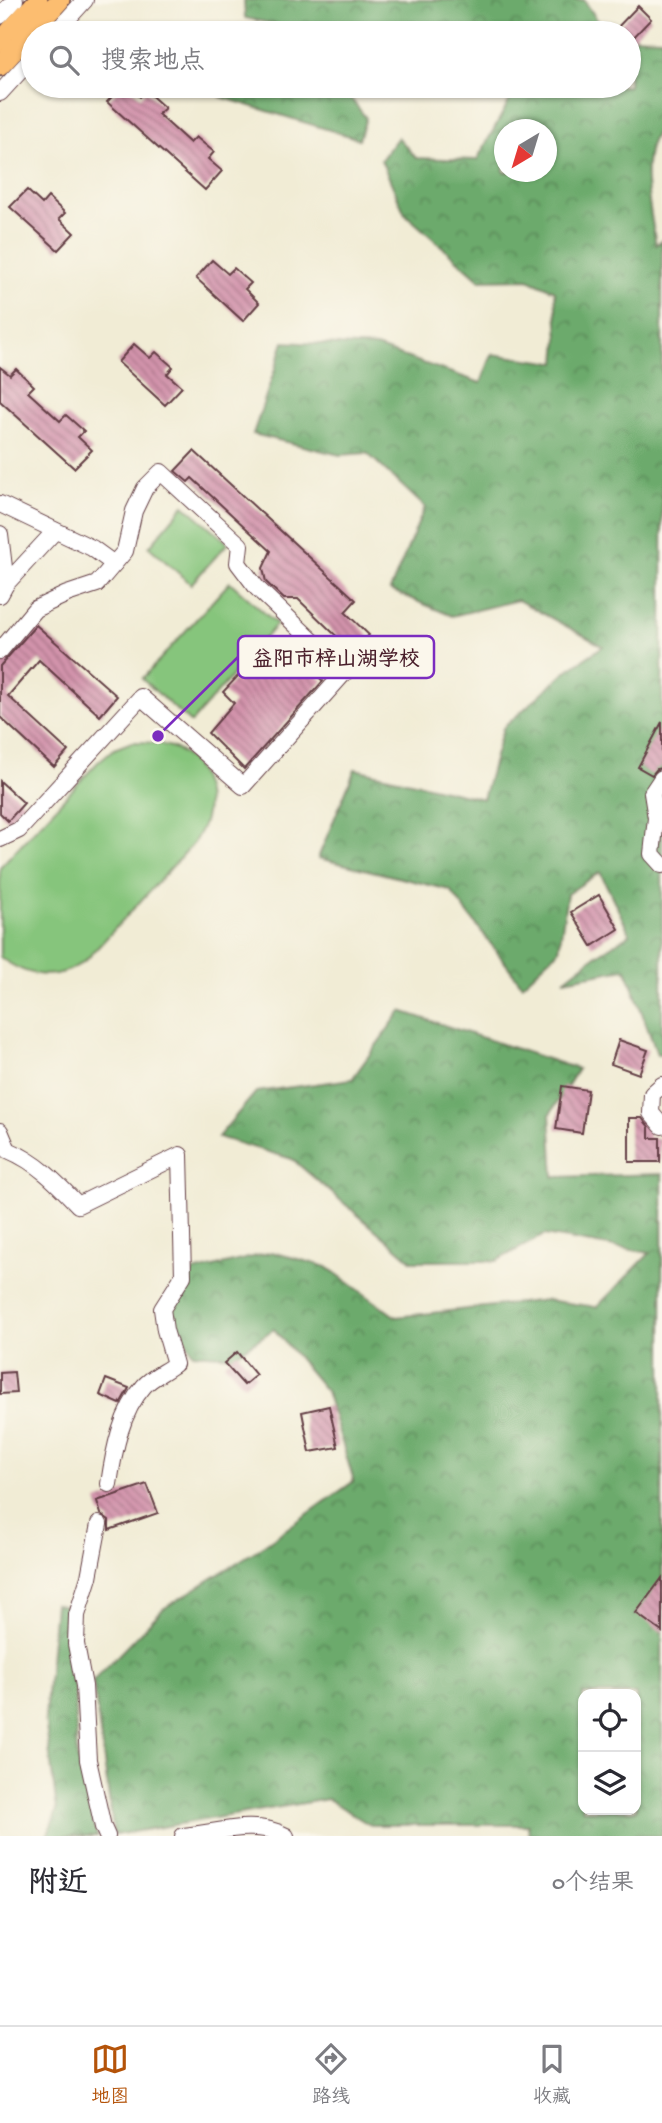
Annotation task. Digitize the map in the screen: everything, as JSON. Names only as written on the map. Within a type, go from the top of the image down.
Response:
[{"type":"main road","points":[[0,42],[38,0]]},
{"type":"main road","points":[[41,21],[60,0]]},
{"type":"main road","points":[[0,66],[21,43]]},
{"type":"street","points":[[0,16],[15,0]]},
{"type":"street","points":[[66,21],[85,0]]},
{"type":"street","points":[[0,93],[21,70]]},
{"type":"street","points":[[0,651],[35,609],[97,584],[125,551],[134,510],[145,488],[160,472],[240,545],[238,563],[257,588],[345,672],[243,786],[141,696],[19,830],[0,839]]},
{"type":"street","points":[[0,505],[92,548],[114,564]]},
{"type":"street","points":[[3,590],[55,531]]},
{"type":"street","points":[[0,534],[3,590]]},
{"type":"street","points":[[662,778],[652,793],[656,818],[652,854],[662,865]]},
{"type":"street","points":[[662,1085],[652,1094],[651,1113],[662,1126]]},
{"type":"street","points":[[0,1131],[8,1150],[26,1158],[51,1177],[78,1205],[180,1155],[183,1276],[162,1308],[165,1331],[176,1364],[145,1385],[129,1408],[114,1454],[109,1483]]},
{"type":"street","points":[[99,1524],[89,1577],[77,1615],[76,1644],[84,1686],[88,1760],[107,1836]]},
{"type":"street","points":[[183,1836],[227,1828],[271,1830],[286,1836]]},
{"type":"green space","points":[[244,0],[584,0],[598,21],[260,21],[245,18]]},
{"type":"green space","points":[[641,37],[662,38],[662,126],[649,151],[647,182],[656,245],[662,240],[662,1054],[657,1054],[626,969],[564,980],[630,934],[600,872],[567,894],[559,950],[522,985],[450,890],[318,858],[355,769],[483,799],[503,728],[568,670],[603,646],[518,600],[452,616],[390,590],[425,507],[367,453],[340,455],[253,434],[284,342],[376,347],[481,383],[492,354],[556,363],[558,339],[555,291],[528,279],[480,280],[405,214],[381,160],[398,137],[416,158],[477,160],[494,129],[494,182],[557,182],[557,119],[499,119],[511,98],[641,98]]},
{"type":"green space","points":[[224,98],[350,98],[366,118],[359,139]]},
{"type":"green space","points":[[184,505],[228,543],[191,584],[149,547]]},
{"type":"green space","points":[[230,582],[277,624],[191,723],[142,679]]},
{"type":"green space","points":[[132,742],[171,747],[189,759],[205,789],[207,800],[203,825],[194,843],[88,958],[67,971],[55,974],[44,975],[22,970],[0,957],[0,867],[99,761],[114,749]]},
{"type":"green space","points":[[401,1011],[578,1069],[550,1114],[554,1177],[662,1174],[662,1836],[529,1836],[528,1825],[370,1825],[328,1799],[114,1835],[93,1681],[163,1609],[257,1550],[354,1481],[326,1391],[274,1329],[233,1356],[193,1353],[169,1310],[193,1272],[272,1252],[327,1267],[396,1317],[546,1300],[597,1307],[650,1253],[544,1235],[496,1261],[412,1261],[292,1159],[218,1137],[256,1092],[352,1079]]},
{"type":"green space","points":[[55,1604],[72,1607],[77,1757],[97,1836],[47,1836],[57,1810],[45,1718]]},
{"type":"building","points":[[638,6],[651,19],[641,29],[641,21],[624,21]]},
{"type":"building","points":[[111,98],[154,98],[165,108],[158,114],[190,143],[196,137],[214,152],[208,159],[222,171],[205,190],[107,102]]},
{"type":"building","points":[[27,190],[42,204],[48,197],[65,213],[59,219],[74,233],[58,250],[10,207]]},
{"type":"building","points":[[212,260],[228,274],[234,268],[251,283],[245,289],[259,303],[243,321],[196,278]]},
{"type":"building","points":[[134,344],[150,358],[156,352],[173,367],[167,374],[182,387],[165,405],[118,362]]},
{"type":"building","points":[[0,367],[10,375],[16,369],[34,386],[28,392],[60,421],[66,415],[84,431],[78,437],[92,450],[74,468],[0,401]]},
{"type":"building","points":[[194,451],[356,600],[345,612],[369,635],[354,653],[298,599],[284,599],[266,582],[263,568],[271,551],[192,478],[188,482],[175,471]]},
{"type":"building","points":[[36,625],[117,696],[100,716],[39,660],[8,696],[68,751],[54,767],[0,717],[0,666]]},
{"type":"building","points":[[284,646],[323,681],[244,769],[208,733],[234,703],[223,692],[253,660],[263,668]]},
{"type":"building","points":[[662,722],[662,768],[652,775],[638,767]]},
{"type":"building","points":[[0,781],[24,803],[8,821],[0,813]]},
{"type":"building","points":[[599,895],[619,929],[592,946],[571,912]]},
{"type":"building","points":[[619,1040],[648,1050],[639,1074],[611,1064]]},
{"type":"building","points":[[562,1086],[588,1090],[582,1133],[556,1129]]},
{"type":"building","points":[[629,1118],[642,1118],[649,1127],[649,1138],[660,1138],[660,1162],[629,1162]]},
{"type":"building","points":[[237,1352],[256,1375],[244,1385],[224,1363]]},
{"type":"building","points":[[14,1372],[16,1393],[0,1394],[0,1373]]},
{"type":"building","points":[[106,1379],[129,1388],[120,1404],[100,1395]]},
{"type":"building","points":[[329,1406],[338,1447],[310,1452],[302,1412]]},
{"type":"building","points":[[147,1484],[158,1513],[109,1530],[109,1520],[101,1514],[97,1501]]},
{"type":"building","points":[[662,1578],[662,1632],[636,1613]]},
{"type":"place","name":"益阳市梓山湖学校","points":[[158,736]]}]
